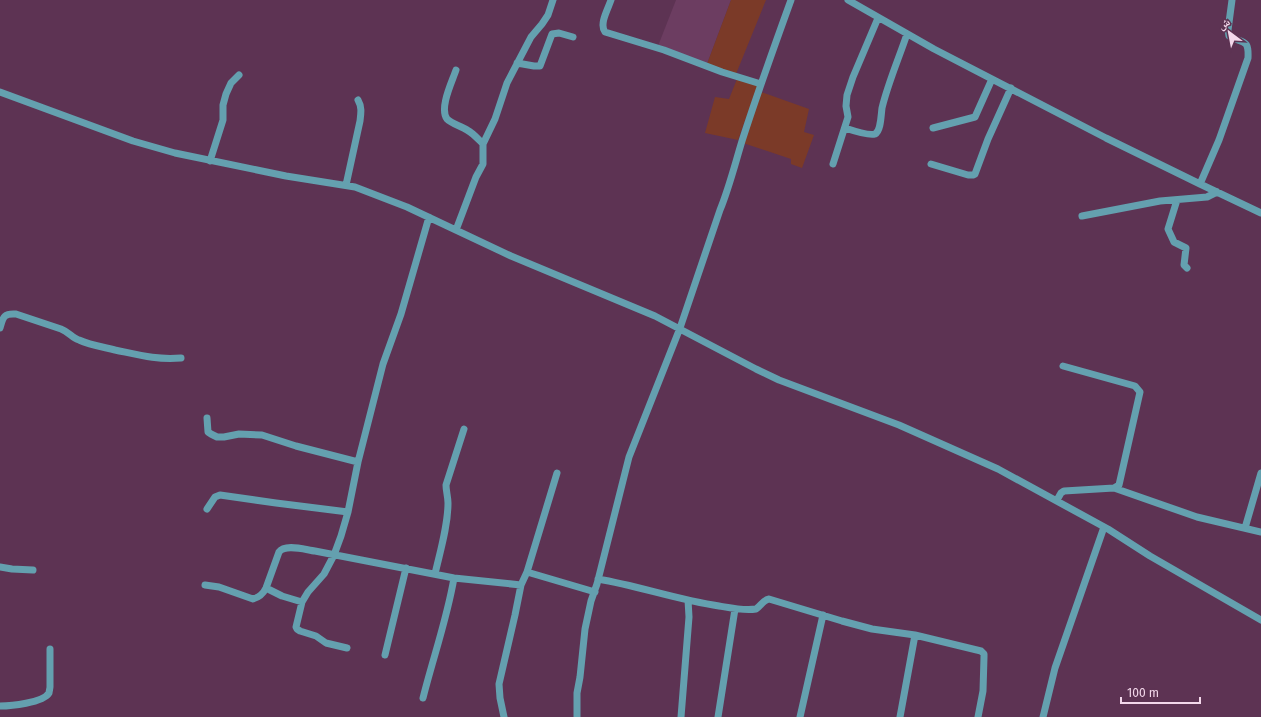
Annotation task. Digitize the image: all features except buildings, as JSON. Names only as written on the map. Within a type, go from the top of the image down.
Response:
[{"type":"street","points":[[456,230],[476,177],[483,164],[483,144],[495,119],[507,83],[531,36],[548,15],[553,0]]},
{"type":"street","points":[[611,0],[603,24],[603,29],[605,32],[664,50],[722,72],[761,84]]},
{"type":"street","points":[[577,717],[577,694],[585,629],[629,457],[680,328],[720,210],[727,194],[742,141],[791,0]]},
{"type":"street","points":[[848,0],[907,34],[1106,138],[1261,213]]},
{"type":"street","points":[[1200,184],[1220,140],[1248,58],[1248,49],[1246,44],[1241,40],[1230,36],[1228,30],[1232,0]]},
{"type":"street","points":[[833,164],[848,117],[846,106],[847,95],[878,18]]},
{"type":"street","points":[[517,63],[540,66],[552,34],[573,37]]},
{"type":"street","points":[[845,128],[872,134],[877,133],[883,103],[907,34]]},
{"type":"street","points":[[456,70],[445,101],[445,114],[450,121],[468,130],[483,144]]},
{"type":"street","points":[[210,161],[223,120],[223,105],[226,94],[231,83],[238,75]]},
{"type":"street","points":[[932,128],[975,117],[992,78]]},
{"type":"street","points":[[931,164],[968,175],[975,174],[988,139],[1011,88]]},
{"type":"street","points":[[0,92],[133,141],[175,153],[286,176],[346,186],[378,195],[407,207],[512,256],[632,306],[680,328],[779,380],[899,425],[998,469],[1057,500],[1261,620]]},
{"type":"street","points":[[346,186],[360,122],[361,112],[358,100]]},
{"type":"street","points":[[1082,216],[1160,201],[1207,197],[1217,192]]},
{"type":"street","points":[[1177,200],[1168,230],[1174,242],[1186,248],[1184,265],[1188,268]]},
{"type":"street","points":[[347,648],[326,643],[316,636],[300,632],[297,630],[296,626],[302,602],[308,592],[324,574],[334,555],[348,512],[358,462],[383,364],[401,314],[429,217]]},
{"type":"street","points":[[0,328],[3,317],[6,315],[16,314],[61,329],[68,332],[78,340],[100,346],[150,358],[181,358]]},
{"type":"street","points":[[1063,366],[1135,386],[1140,392],[1119,485],[1114,488]]},
{"type":"street","points":[[207,418],[208,432],[217,437],[239,434],[262,435],[296,446],[358,462]]},
{"type":"street","points":[[435,574],[448,502],[446,485],[464,429]]},
{"type":"street","points":[[504,717],[499,684],[521,585],[527,572],[557,472]]},
{"type":"street","points":[[1245,528],[1261,473]]},
{"type":"street","points":[[1057,500],[1064,491],[1114,488],[1197,517],[1261,532]]},
{"type":"street","points":[[207,509],[215,497],[220,495],[348,512]]},
{"type":"street","points":[[1043,717],[1056,668],[1104,527]]},
{"type":"street","points":[[205,585],[219,587],[253,599],[258,598],[266,588],[281,549],[295,548],[454,578],[521,585]]},
{"type":"street","points":[[0,568],[12,570],[33,570]]},
{"type":"street","points":[[385,655],[406,568]]},
{"type":"street","points":[[527,572],[595,592]]},
{"type":"street","points":[[423,698],[429,671],[446,617],[454,578]]},
{"type":"street","points":[[598,579],[688,600],[735,609],[756,609],[763,602],[769,599],[872,628],[915,635],[981,652],[984,654],[982,691],[978,717]]},
{"type":"street","points":[[266,588],[282,596],[302,602]]},
{"type":"street","points":[[681,717],[688,600]]},
{"type":"street","points":[[718,717],[735,609]]},
{"type":"street","points":[[800,717],[823,615]]},
{"type":"street","points":[[900,717],[915,635]]},
{"type":"street","points":[[0,706],[20,705],[46,696],[49,692],[50,649]]},
{"type":"shaded area","points":[[676,0],[731,0],[707,64],[658,46]]},
{"type":"shaded area","points":[[731,0],[766,0],[736,74],[707,64]]},
{"type":"shaded area","points":[[737,79],[758,85],[738,140],[705,133],[715,97],[729,99]]},
{"type":"shaded area","points":[[761,92],[809,109],[804,132],[814,135],[802,168],[791,164],[791,159],[743,143]]}]
